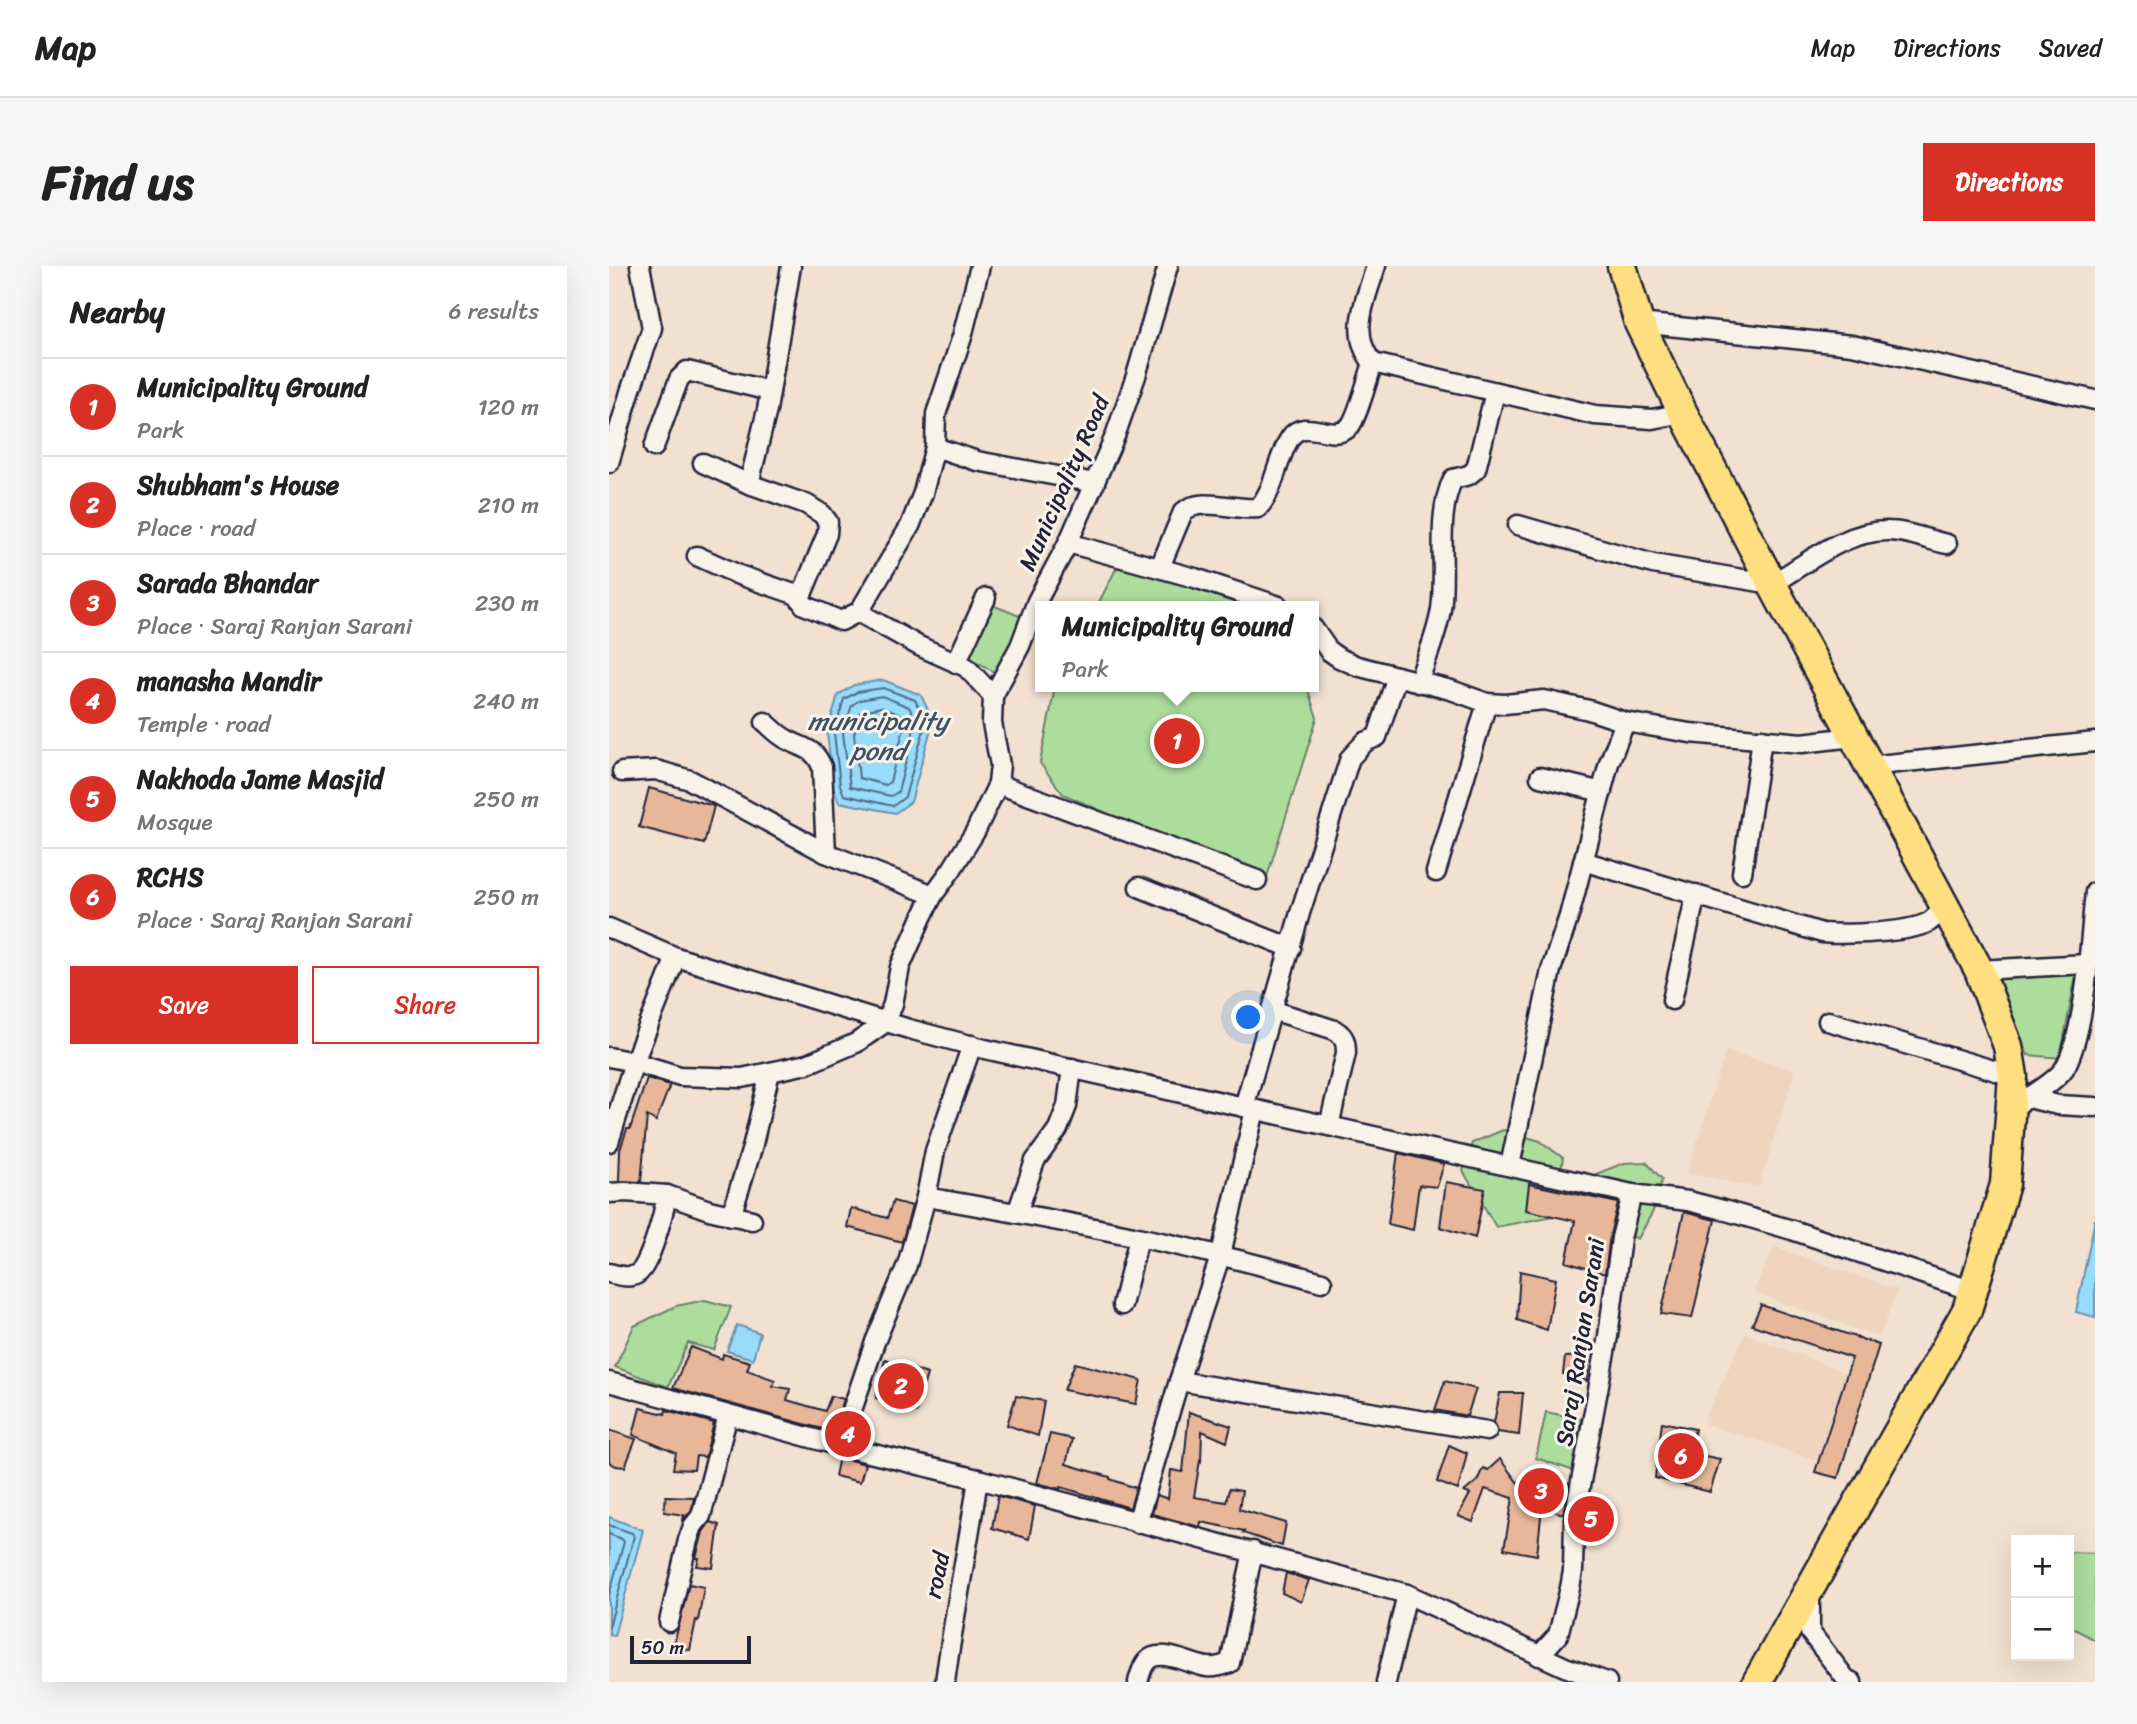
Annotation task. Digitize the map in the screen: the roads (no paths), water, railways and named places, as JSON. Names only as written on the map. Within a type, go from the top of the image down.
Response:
[{"type":"main road","points":[[1622,266],[1639,323],[1683,413],[1979,970],[2008,1046],[2018,1094],[2005,1184],[1967,1310],[1757,1682]]},
{"type":"street","points":[[609,463],[629,392],[652,328],[640,266]]},
{"type":"street","points":[[749,484],[770,391],[792,266]]},
{"type":"street","points":[[697,556],[739,575],[797,595],[804,605],[841,621],[859,612],[910,526],[923,493],[935,447],[936,414],[962,337],[981,266]]},
{"type":"street","name":"Municipality Road","points":[[1037,601],[1068,543],[1126,408],[1167,266]]},
{"type":"street","points":[[1376,266],[1361,317],[1359,335],[1363,352],[1373,363],[1595,415],[1652,419],[1683,413]]},
{"type":"street","points":[[1639,323],[1852,345],[2095,400]]},
{"type":"street","points":[[1160,567],[1184,512],[1190,506],[1201,504],[1245,510],[1258,508],[1268,497],[1289,439],[1297,430],[1307,428],[1340,432],[1350,426],[1373,363]]},
{"type":"street","points":[[654,447],[679,379],[687,371],[770,391]]},
{"type":"street","points":[[1418,683],[1438,626],[1441,608],[1445,501],[1453,479],[1469,475],[1476,469],[1495,392]]},
{"type":"street","points":[[935,447],[977,461],[1095,483]]},
{"type":"street","points":[[703,463],[749,484],[806,504],[823,514],[828,522],[827,534],[800,599]]},
{"type":"street","points":[[1517,525],[1654,564],[1772,584],[1845,540],[1863,534],[1890,531],[1947,544]]},
{"type":"street","points":[[1068,543],[1160,567],[1264,601]]},
{"type":"street","points":[[956,663],[986,598]]},
{"type":"street","name":"Municipality Road","points":[[886,1022],[893,1004],[900,967],[933,895],[970,841],[998,784],[1000,765],[992,723],[993,696],[1020,646],[1035,606]]},
{"type":"street","points":[[859,612],[919,646],[966,667],[993,696]]},
{"type":"street","points":[[1319,636],[1329,651],[1339,658],[1487,703],[1544,700],[1589,710],[1625,722],[1690,733],[1802,743],[1853,737]]},
{"type":"street","points":[[1137,1522],[1221,1254],[1249,1108],[1272,1010],[1304,900],[1350,758],[1366,742],[1377,737],[1397,676]]},
{"type":"street","points":[[1436,872],[1487,703]]},
{"type":"street","points":[[765,722],[787,740],[818,756],[822,767],[826,853]]},
{"type":"street","points":[[1510,1167],[1551,970],[1569,916],[1609,764],[1625,722]]},
{"type":"street","points":[[1742,873],[1762,738]]},
{"type":"street","points":[[1869,766],[2095,742]]},
{"type":"street","points":[[622,772],[656,771],[690,780],[826,853],[933,895]]},
{"type":"street","points":[[1540,777],[1602,792]]},
{"type":"street","points":[[998,784],[1257,880]]},
{"type":"street","points":[[1583,861],[1822,933],[1843,935],[1912,928],[1930,922],[1944,906]]},
{"type":"street","points":[[1139,887],[1291,948]]},
{"type":"street","points":[[2018,1094],[2063,1071],[2072,1051],[2089,992],[2086,964],[2095,892]]},
{"type":"street","points":[[1672,1000],[1696,894]]},
{"type":"street","points":[[609,928],[676,957],[886,1022],[972,1045],[1632,1194],[1688,1201],[1792,1230],[1973,1291]]},
{"type":"street","points":[[609,1142],[634,1062],[676,957]]},
{"type":"street","points":[[1979,970],[2086,964]]},
{"type":"street","points":[[1272,1010],[1335,1030],[1342,1034],[1346,1042],[1346,1053],[1329,1126]]},
{"type":"street","points":[[1828,1021],[2018,1094],[2058,1105],[2095,1107]]},
{"type":"street","points":[[609,1057],[680,1076],[742,1078],[797,1067],[827,1056],[856,1042],[886,1022]]},
{"type":"street","points":[[840,1446],[875,1342],[907,1265],[926,1197],[935,1151],[972,1045]]},
{"type":"street","points":[[1017,1213],[1035,1161],[1058,1129],[1067,1106],[1072,1068]]},
{"type":"street","points":[[731,1216],[752,1148],[770,1072]]},
{"type":"street","points":[[609,1193],[667,1195],[752,1220]]},
{"type":"street","name":"Saraj Ranjan Sarani","points":[[1539,1656],[1558,1635],[1571,1579],[1574,1519],[1591,1432],[1600,1366],[1608,1336],[1621,1238],[1632,1194]]},
{"type":"street","points":[[609,1273],[629,1277],[638,1274],[645,1265],[667,1195]]},
{"type":"street","points":[[926,1197],[1221,1254],[1322,1282]]},
{"type":"street","points":[[1122,1305],[1139,1238]]},
{"type":"street","points":[[1179,1381],[1487,1430]]},
{"type":"street","points":[[609,1382],[840,1446],[978,1479],[1407,1594],[1539,1656],[1607,1682]]},
{"type":"street","points":[[669,1622],[688,1540],[693,1526],[701,1516],[728,1415]]},
{"type":"street","name":"road","points":[[945,1682],[978,1479]]},
{"type":"street","points":[[1137,1682],[1144,1663],[1151,1657],[1171,1657],[1205,1667],[1230,1663],[1253,1551]]},
{"type":"street","points":[[1810,1587],[1810,1632],[1846,1679],[1852,1682]]},
{"type":"street","points":[[1386,1682],[1407,1594]]},
{"type":"water","name":"municipality pond","points":[[883,680],[921,695],[933,721],[911,802],[895,813],[839,802],[833,787],[827,732],[838,695],[854,685]]},
{"type":"water","points":[[2095,1219],[2095,1317],[2076,1312]]},
{"type":"water","points":[[737,1325],[760,1333],[753,1359],[727,1351]]},
{"type":"water","points":[[609,1517],[643,1530],[614,1636],[609,1634]]},
{"type":"place","name":"Municipality Ground","points":[[1177,741]]},
{"type":"place","name":"Shubham's House","points":[[901,1386]]},
{"type":"place","name":"manasha Mandir","points":[[848,1434]]},
{"type":"place","name":"RCHS","points":[[1681,1456]]},
{"type":"place","name":"Sarada Bhandar","points":[[1541,1491]]},
{"type":"place","name":"Nakhoda Jame Masjid","points":[[1591,1519]]}]
